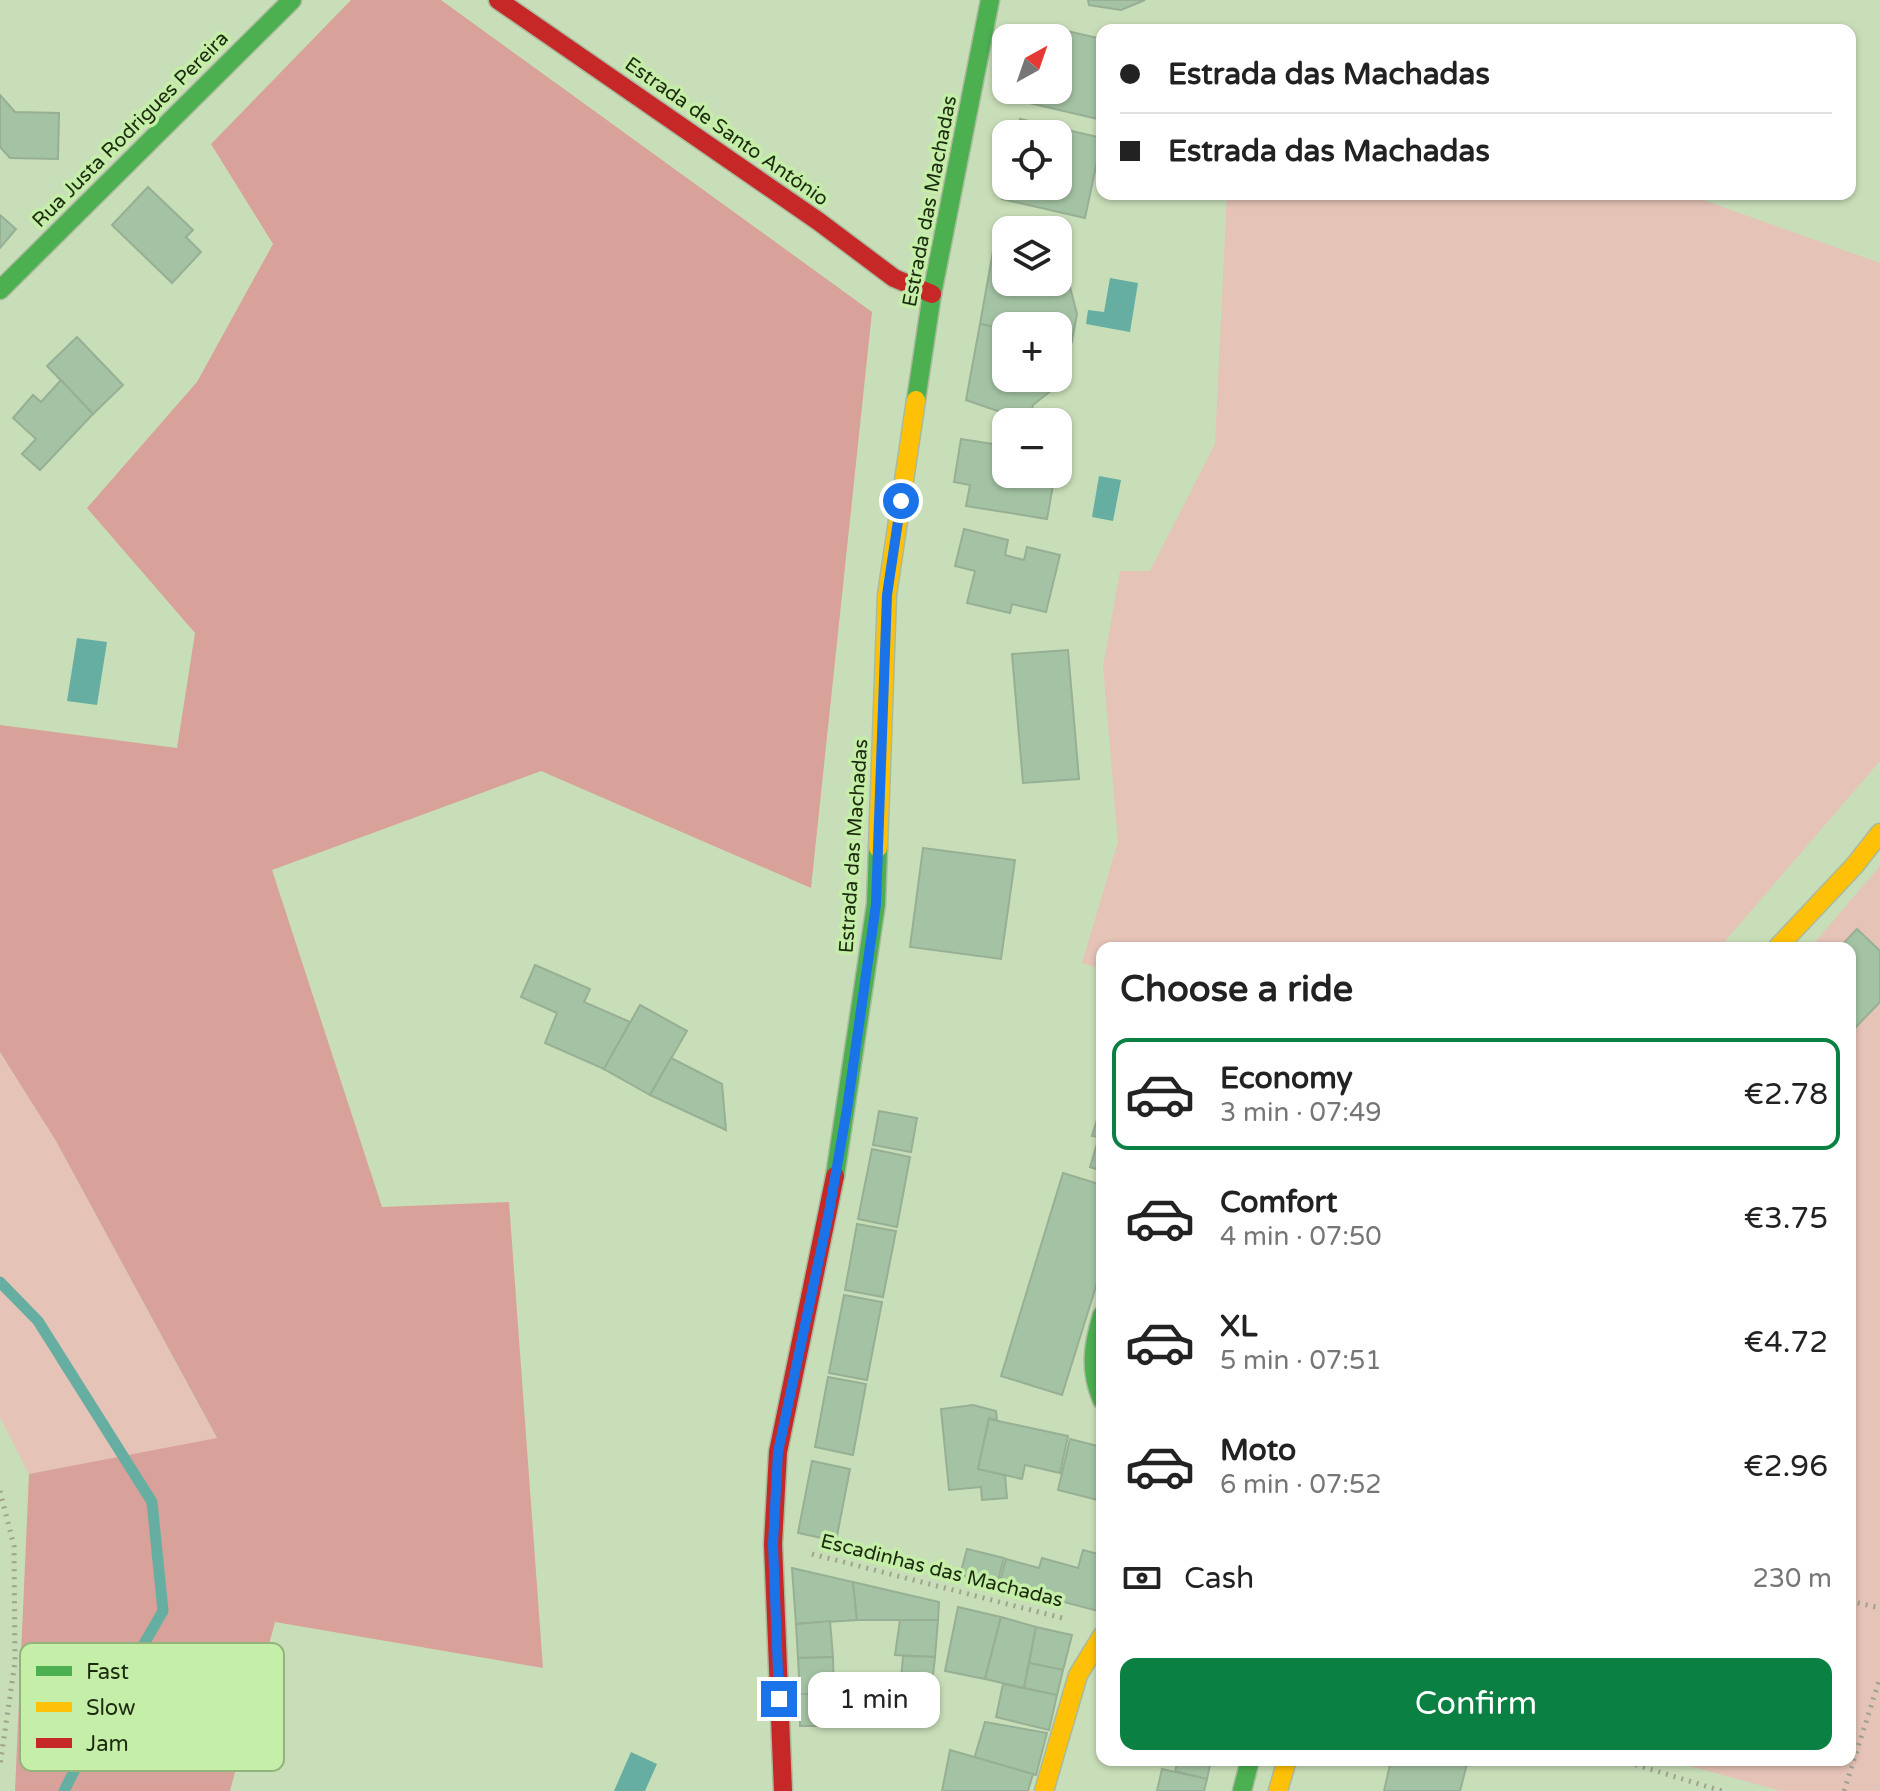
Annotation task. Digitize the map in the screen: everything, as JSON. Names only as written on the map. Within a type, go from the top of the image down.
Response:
[{"type":"street","name":"Rua Justa Rodrigues Pereira","points":[[0,290],[292,0]]},
{"type":"street","name":"Estrada de Santo António","points":[[498,0],[818,221],[894,278],[932,294]]},
{"type":"street","name":"Estrada das Machadas","points":[[783,1791],[773,1544],[778,1452],[845,1124],[876,904],[887,595],[932,294],[990,0]]},
{"type":"street","points":[[1783,942],[1855,865],[1880,833]]},
{"type":"street","points":[[1096,1335],[1091,1366],[1096,1389]]},
{"type":"street","points":[[1044,1791],[1078,1675],[1096,1646]]},
{"type":"street","points":[[1242,1791],[1248,1766]]},
{"type":"street","points":[[1278,1791],[1285,1766]]},
{"type":"path","points":[[0,1491],[14,1546],[15,1662],[0,1765]]},
{"type":"path","name":"Escadinhas das Machadas","points":[[773,1544],[1072,1620]]},
{"type":"path","points":[[1856,1602],[1880,1608]]},
{"type":"path","points":[[1856,1753],[1880,1678]]},
{"type":"path","points":[[1640,1766],[1722,1791]]},
{"type":"path","points":[[1844,1791],[1852,1766]]},
{"type":"shaded area","points":[[351,0],[441,0],[872,312],[811,888],[541,771],[272,870],[382,1207],[509,1202],[543,1668],[275,1622],[269,1643],[22,1643],[29,1474],[217,1438],[56,1141],[0,1052],[0,725],[177,748],[195,633],[87,508],[197,382],[273,244],[211,144]]},
{"type":"shaded area","points":[[1227,200],[1703,200],[1880,263],[1880,761],[1724,942],[1096,942],[1096,967],[1082,963],[1118,842],[1103,667],[1120,571],[1150,571],[1215,444]]},
{"type":"shaded area","points":[[1880,866],[1880,951],[1857,929],[1845,942],[1815,942]]},
{"type":"shaded area","points":[[1880,1002],[1880,1791],[1782,1791],[1689,1766],[1856,1766],[1856,1025]]},
{"type":"shaded area","points":[[0,1052],[56,1141],[217,1439],[29,1474],[0,1417]]},
{"type":"shaded area","points":[[20,1678],[20,1771],[235,1771],[230,1791],[15,1791]]},
{"type":"water","points":[[1110,278],[1138,283],[1130,332],[1086,324],[1088,310],[1104,312]]},
{"type":"water","points":[[1099,476],[1121,480],[1113,521],[1092,517]]},
{"type":"water","points":[[77,638],[107,642],[97,705],[67,701]]},
{"type":"water","points":[[631,1752],[657,1764],[645,1791],[614,1791]]},
{"type":"building","points":[[1088,0],[1145,0],[1121,10],[1089,5]]},
{"type":"building","points":[[1072,32],[1096,38],[1096,119],[1034,104],[1072,104]]},
{"type":"building","points":[[0,95],[15,112],[59,113],[58,159],[10,158],[0,147]]},
{"type":"building","points":[[1072,131],[1096,137],[1096,166],[1085,218],[1006,200],[1072,200]]},
{"type":"building","points":[[148,187],[193,230],[186,237],[201,252],[172,283],[112,225]]},
{"type":"building","points":[[0,215],[16,229],[0,248]]},
{"type":"building","points":[[992,257],[992,296],[1072,295],[1077,314],[1072,341],[1072,312],[992,312],[992,326],[980,324]]},
{"type":"building","points":[[980,324],[992,326],[992,392],[1049,392],[1032,408],[992,409],[966,400]]},
{"type":"building","points":[[77,337],[123,385],[93,414],[47,366]]},
{"type":"building","points":[[61,380],[93,414],[40,470],[22,454],[36,439],[13,418],[33,395],[41,402]]},
{"type":"building","points":[[961,439],[992,444],[992,488],[1053,488],[1047,519],[966,506],[970,485],[954,482]]},
{"type":"building","points":[[964,529],[1008,540],[1005,555],[1024,560],[1027,547],[1060,555],[1046,612],[1012,604],[1010,613],[967,603],[975,571],[955,566]]},
{"type":"building","points":[[1068,650],[1079,779],[1023,783],[1012,654]]},
{"type":"building","points":[[923,848],[1015,860],[1001,959],[910,947]]},
{"type":"building","points":[[1857,929],[1880,951],[1880,1002],[1856,1027],[1856,942],[1845,942]]},
{"type":"building","points":[[535,965],[590,989],[584,1002],[630,1022],[604,1069],[545,1043],[557,1013],[521,997]]},
{"type":"building","points":[[640,1005],[687,1031],[650,1095],[604,1069]]},
{"type":"building","points":[[671,1058],[722,1084],[726,1130],[650,1095]]},
{"type":"building","points":[[879,1111],[917,1118],[911,1152],[873,1145]]},
{"type":"building","points":[[1096,1147],[1096,1169],[1090,1167]]},
{"type":"building","points":[[872,1149],[910,1157],[897,1227],[858,1219]]},
{"type":"building","points":[[1063,1173],[1096,1183],[1096,1286],[1062,1395],[1001,1376]]},
{"type":"building","points":[[857,1224],[896,1231],[883,1297],[845,1290]]},
{"type":"building","points":[[844,1295],[882,1302],[867,1380],[829,1373]]},
{"type":"building","points":[[828,1377],[866,1384],[853,1455],[815,1447]]},
{"type":"building","points":[[973,1405],[996,1411],[997,1420],[989,1418],[978,1469],[1005,1475],[1007,1498],[982,1500],[981,1487],[949,1490],[941,1409]]},
{"type":"building","points":[[989,1419],[1068,1436],[1060,1473],[1025,1465],[1022,1479],[978,1469]]},
{"type":"building","points":[[1070,1439],[1096,1446],[1096,1500],[1058,1490]]},
{"type":"building","points":[[812,1461],[850,1469],[836,1541],[798,1533]]},
{"type":"building","points":[[967,1549],[1004,1558],[997,1584],[960,1575]]},
{"type":"building","points":[[1083,1550],[1096,1553],[1096,1610],[999,1585],[1006,1559],[1039,1568],[1042,1558],[1078,1568]]},
{"type":"building","points":[[792,1568],[853,1582],[857,1620],[796,1624]]},
{"type":"building","points":[[853,1582],[939,1602],[938,1620],[857,1620]]},
{"type":"building","points":[[958,1607],[1001,1617],[985,1679],[945,1671]]},
{"type":"building","points":[[1001,1617],[1036,1627],[1024,1688],[985,1679]]},
{"type":"building","points":[[900,1620],[938,1620],[935,1657],[895,1655]]},
{"type":"building","points":[[830,1621],[833,1657],[798,1658],[796,1624]]},
{"type":"building","points":[[1036,1627],[1072,1635],[1063,1670],[1029,1663]]},
{"type":"building","points":[[903,1656],[935,1657],[931,1694],[900,1692]]},
{"type":"building","points":[[833,1657],[834,1694],[800,1694],[798,1658]]},
{"type":"building","points":[[1029,1663],[1063,1670],[1057,1695],[1024,1688]]},
{"type":"building","points":[[1003,1684],[1057,1695],[1049,1730],[996,1717]]},
{"type":"building","points":[[800,1694],[869,1694],[869,1726],[800,1726]]},
{"type":"building","points":[[985,1722],[1047,1733],[1036,1775],[974,1759]]},
{"type":"building","points":[[950,1750],[1033,1774],[1028,1791],[942,1791]]},
{"type":"building","points":[[1176,1766],[1210,1766],[1207,1779],[1175,1771]]},
{"type":"building","points":[[1390,1766],[1466,1766],[1460,1791],[1384,1791]]},
{"type":"building","points":[[1162,1769],[1207,1779],[1204,1791],[1157,1791]]},
{"type":"waterway","points":[[0,1282],[38,1321],[152,1502],[163,1611],[144,1643]]},
{"type":"waterway","points":[[64,1791],[74,1771]]},
{"type":"traffic: fast","points":[[0,290],[292,0]]},
{"type":"traffic: fast","points":[[916,400],[932,294],[990,0]]},
{"type":"traffic: fast","points":[[835,1176],[876,904],[878,848]]},
{"type":"traffic: fast","points":[[1096,1337],[1096,1382]]},
{"type":"traffic: fast","points":[[1242,1791],[1248,1766]]},
{"type":"traffic: slow","points":[[878,848],[887,595],[916,400]]},
{"type":"traffic: slow","points":[[1783,942],[1855,865],[1880,833]]},
{"type":"traffic: slow","points":[[1044,1791],[1078,1675],[1096,1646]]},
{"type":"traffic: slow","points":[[1278,1791],[1285,1766]]},
{"type":"traffic: jam","points":[[498,0],[818,221],[894,278],[932,294]]},
{"type":"traffic: jam","points":[[783,1791],[773,1544],[778,1452],[835,1176]]},
{"type":"route","points":[[779,1699],[773,1544],[778,1452],[829,1212],[876,904],[887,595],[901,501]]}]
